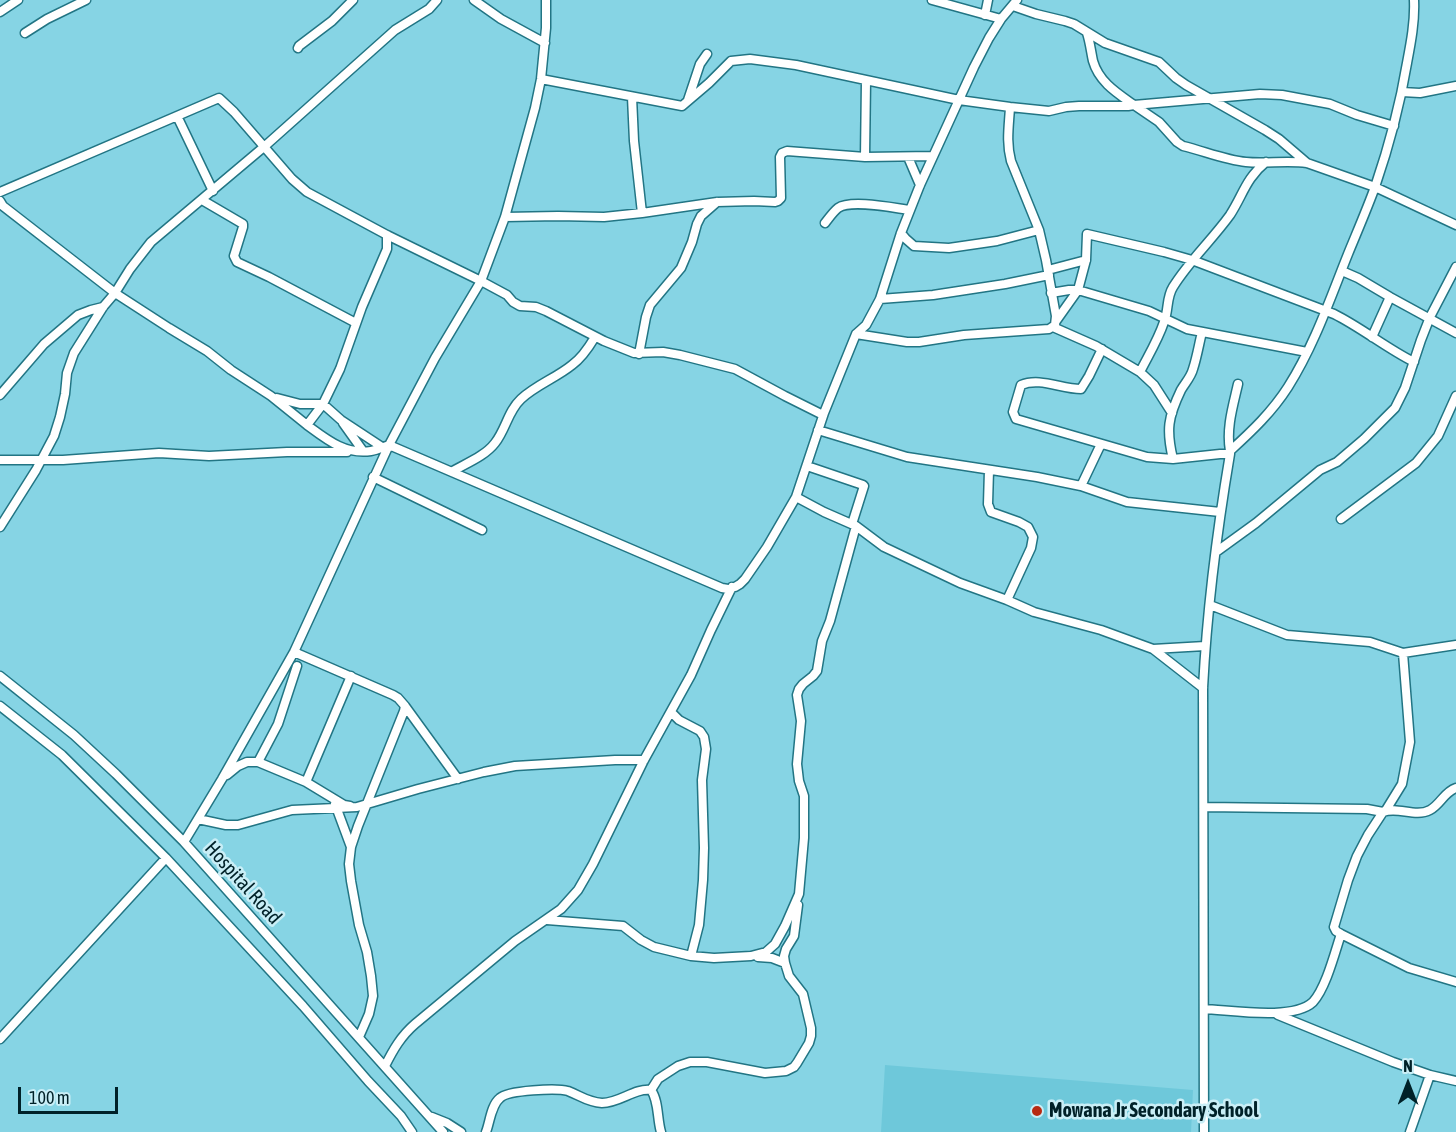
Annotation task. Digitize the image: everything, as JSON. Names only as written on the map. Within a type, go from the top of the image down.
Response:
[{"type":"street","points":[[0,12],[18,0]]},
{"type":"street","points":[[25,33],[47,19],[86,0]]},
{"type":"street","points":[[298,48],[332,21],[353,0]]},
{"type":"street","points":[[0,527],[36,470],[54,436],[65,394],[67,373],[75,353],[103,307],[151,242],[265,146],[395,30],[411,18],[429,9],[437,0]]},
{"type":"street","points":[[474,0],[501,19],[544,43]]},
{"type":"street","points":[[184,842],[294,652],[385,446],[481,281],[505,218],[535,108],[541,79],[546,0]]},
{"type":"street","points":[[932,0],[1001,19]]},
{"type":"street","points":[[985,15],[988,0]]},
{"type":"street","points":[[1102,349],[1081,389],[1036,382],[1021,385],[1013,412],[1016,418],[1147,457],[1173,459],[1230,453],[1272,409],[1291,383],[1327,311],[1375,188],[1402,92],[1414,16],[1414,0]]},
{"type":"street","points":[[271,396],[300,404],[323,404],[341,420],[385,446],[453,471],[728,589],[740,584],[755,566],[796,497],[823,415],[856,334],[866,325],[880,299],[901,233],[920,185],[989,38],[1015,3],[1036,14],[1074,24],[1105,43],[1159,62],[1176,78],[1279,139],[1307,164]]},
{"type":"street","points":[[1087,33],[1099,74],[1116,92],[1159,122],[1183,146],[1245,162],[1307,164],[1375,188],[1456,225]]},
{"type":"street","points":[[688,103],[700,64],[707,54]]},
{"type":"street","points":[[541,79],[682,106],[688,103],[730,61],[750,59],[796,65],[960,100],[1010,107],[1049,111],[1079,106],[1128,106],[1260,93],[1282,94],[1330,104],[1394,126]]},
{"type":"street","points":[[865,157],[866,81]]},
{"type":"street","points":[[1402,92],[1420,93],[1456,86]]},
{"type":"street","points":[[632,97],[642,213]]},
{"type":"street","points":[[0,192],[219,98],[265,146],[292,179],[307,192],[387,235],[481,281],[507,295],[520,306],[536,307],[546,311],[596,337],[639,354],[663,352],[735,369],[823,415]]},
{"type":"street","points":[[1010,107],[1008,150],[1039,230],[1052,293],[1054,324]]},
{"type":"street","points":[[177,116],[213,191]]},
{"type":"street","points":[[505,218],[604,217],[717,202],[778,201],[781,198],[780,157],[787,151],[865,157],[933,156]]},
{"type":"street","points":[[908,157],[920,185]]},
{"type":"street","points":[[1140,372],[1166,318],[1167,301],[1170,294],[1192,260],[1228,217],[1253,175],[1266,162]]},
{"type":"street","points":[[202,200],[243,224],[234,256],[237,262],[356,324]]},
{"type":"street","points":[[639,354],[646,317],[651,305],[681,268],[701,216],[717,202]]},
{"type":"street","points":[[825,223],[837,209],[850,204],[910,210]]},
{"type":"street","points":[[695,206],[701,216]]},
{"type":"street","points":[[1,207],[115,293],[200,346],[337,446],[358,452]]},
{"type":"street","points":[[901,233],[914,246],[949,248],[997,241],[1039,230]]},
{"type":"street","points":[[856,334],[919,342],[964,335],[1042,330],[1054,324],[1078,290],[1086,260],[1087,234],[1192,260],[1327,311],[1414,362]]},
{"type":"street","points":[[307,425],[323,404],[340,369],[387,249],[387,235]]},
{"type":"street","points":[[387,249],[397,239]]},
{"type":"street","points":[[880,299],[933,295],[997,286],[1048,273],[1086,260]]},
{"type":"street","points":[[1216,552],[1256,523],[1320,470],[1337,462],[1395,408],[1400,401],[1430,317],[1456,267]]},
{"type":"street","points":[[1342,271],[1456,333]]},
{"type":"street","points":[[1052,293],[1078,290],[1139,308],[1187,329],[1307,352]]},
{"type":"street","points":[[1372,337],[1390,297]]},
{"type":"street","points":[[0,395],[44,344],[78,315],[103,307]]},
{"type":"street","points":[[1054,324],[1140,372],[1154,385],[1172,413]]},
{"type":"street","points":[[1173,459],[1168,430],[1180,393],[1193,369],[1202,332]]},
{"type":"street","points":[[453,471],[486,452],[496,442],[509,414],[521,399],[573,365],[596,337]]},
{"type":"street","points":[[1204,1132],[1203,688],[1205,646],[1220,512],[1230,453],[1228,437],[1238,384]]},
{"type":"street","points":[[1341,519],[1416,463],[1438,436],[1456,396]]},
{"type":"street","points":[[341,420],[358,452]]},
{"type":"street","points":[[818,430],[907,457],[1037,477],[1081,486],[1127,502],[1220,512]]},
{"type":"street","points":[[1081,486],[1101,444]]},
{"type":"street","points":[[0,460],[63,460],[159,453],[209,456],[287,452],[358,452],[372,451],[385,446]]},
{"type":"street","points":[[651,1090],[658,1079],[678,1066],[690,1062],[707,1062],[765,1073],[786,1071],[794,1067],[811,1036],[803,994],[789,976],[784,956],[794,936],[804,838],[804,796],[797,764],[801,721],[797,695],[799,689],[817,671],[822,641],[830,621],[864,485],[807,466]]},
{"type":"street","points":[[989,470],[988,504],[991,512],[1028,527],[1033,537],[1031,548],[1007,600]]},
{"type":"street","points":[[373,477],[482,530]]},
{"type":"street","points":[[796,497],[854,525],[884,548],[960,583],[1034,612],[1101,630],[1153,649],[1203,688]]},
{"type":"street","points":[[385,1066],[404,1034],[506,947],[561,909],[578,890],[598,855],[644,760],[691,675],[732,587]]},
{"type":"street","points":[[1210,605],[1287,635],[1370,642],[1402,653],[1456,645]]},
{"type":"street","points":[[1153,649],[1205,646]]},
{"type":"street","points":[[294,652],[393,695],[402,702],[458,779]]},
{"type":"street","points":[[1402,653],[1410,742],[1402,784],[1368,835],[1348,880],[1334,927],[1341,934],[1409,968],[1456,982]]},
{"type":"street","points":[[283,670],[315,661]]},
{"type":"street","points":[[258,762],[278,724],[297,666]]},
{"type":"street","name":"Hospital Road","points":[[0,676],[74,735],[184,842],[443,1132]]},
{"type":"street","points":[[306,783],[351,676]]},
{"type":"street","points":[[0,706],[62,755],[166,858],[303,1006],[401,1116],[412,1132]]},
{"type":"street","points":[[359,1037],[369,1014],[373,996],[370,968],[351,881],[349,864],[351,847],[357,826],[368,804],[405,706]]},
{"type":"street","points":[[671,712],[679,720],[700,731],[704,736],[706,749],[702,780],[703,880],[699,925],[691,956]]},
{"type":"street","points":[[198,819],[238,825],[292,810],[357,807],[418,789],[515,766],[644,760]]},
{"type":"street","points":[[222,779],[238,766],[252,761],[258,762],[352,807]]},
{"type":"street","points":[[1204,807],[1367,809],[1415,813],[1430,810],[1450,790],[1456,788]]},
{"type":"street","points":[[332,798],[351,847]]},
{"type":"street","points":[[0,1039],[166,858]]},
{"type":"street","points":[[751,956],[766,952],[775,944],[799,894]]},
{"type":"street","points":[[547,920],[623,926],[654,947],[691,956],[714,958],[751,956],[772,958],[785,963]]},
{"type":"street","points":[[1204,1009],[1275,1013],[1299,1011],[1314,1001],[1318,995],[1330,970],[1341,934]]},
{"type":"street","points":[[1275,1013],[1393,1062],[1456,1081]]},
{"type":"street","points":[[1410,1132],[1430,1075]]},
{"type":"street","points":[[486,1132],[495,1105],[500,1097],[509,1094],[555,1089],[567,1091],[584,1100],[603,1103],[617,1101],[643,1090],[651,1090]]},
{"type":"street","points":[[651,1090],[661,1132]]},
{"type":"street","points":[[429,1115],[457,1128],[460,1132]]},
{"type":"shaded area","name":"Mowana Jr Secondary School","points":[[885,1065],[1193,1090],[1191,1132],[881,1132]]},
{"type":"place","name":"Mowana Jr Secondary School","points":[[1037,1111]]}]
